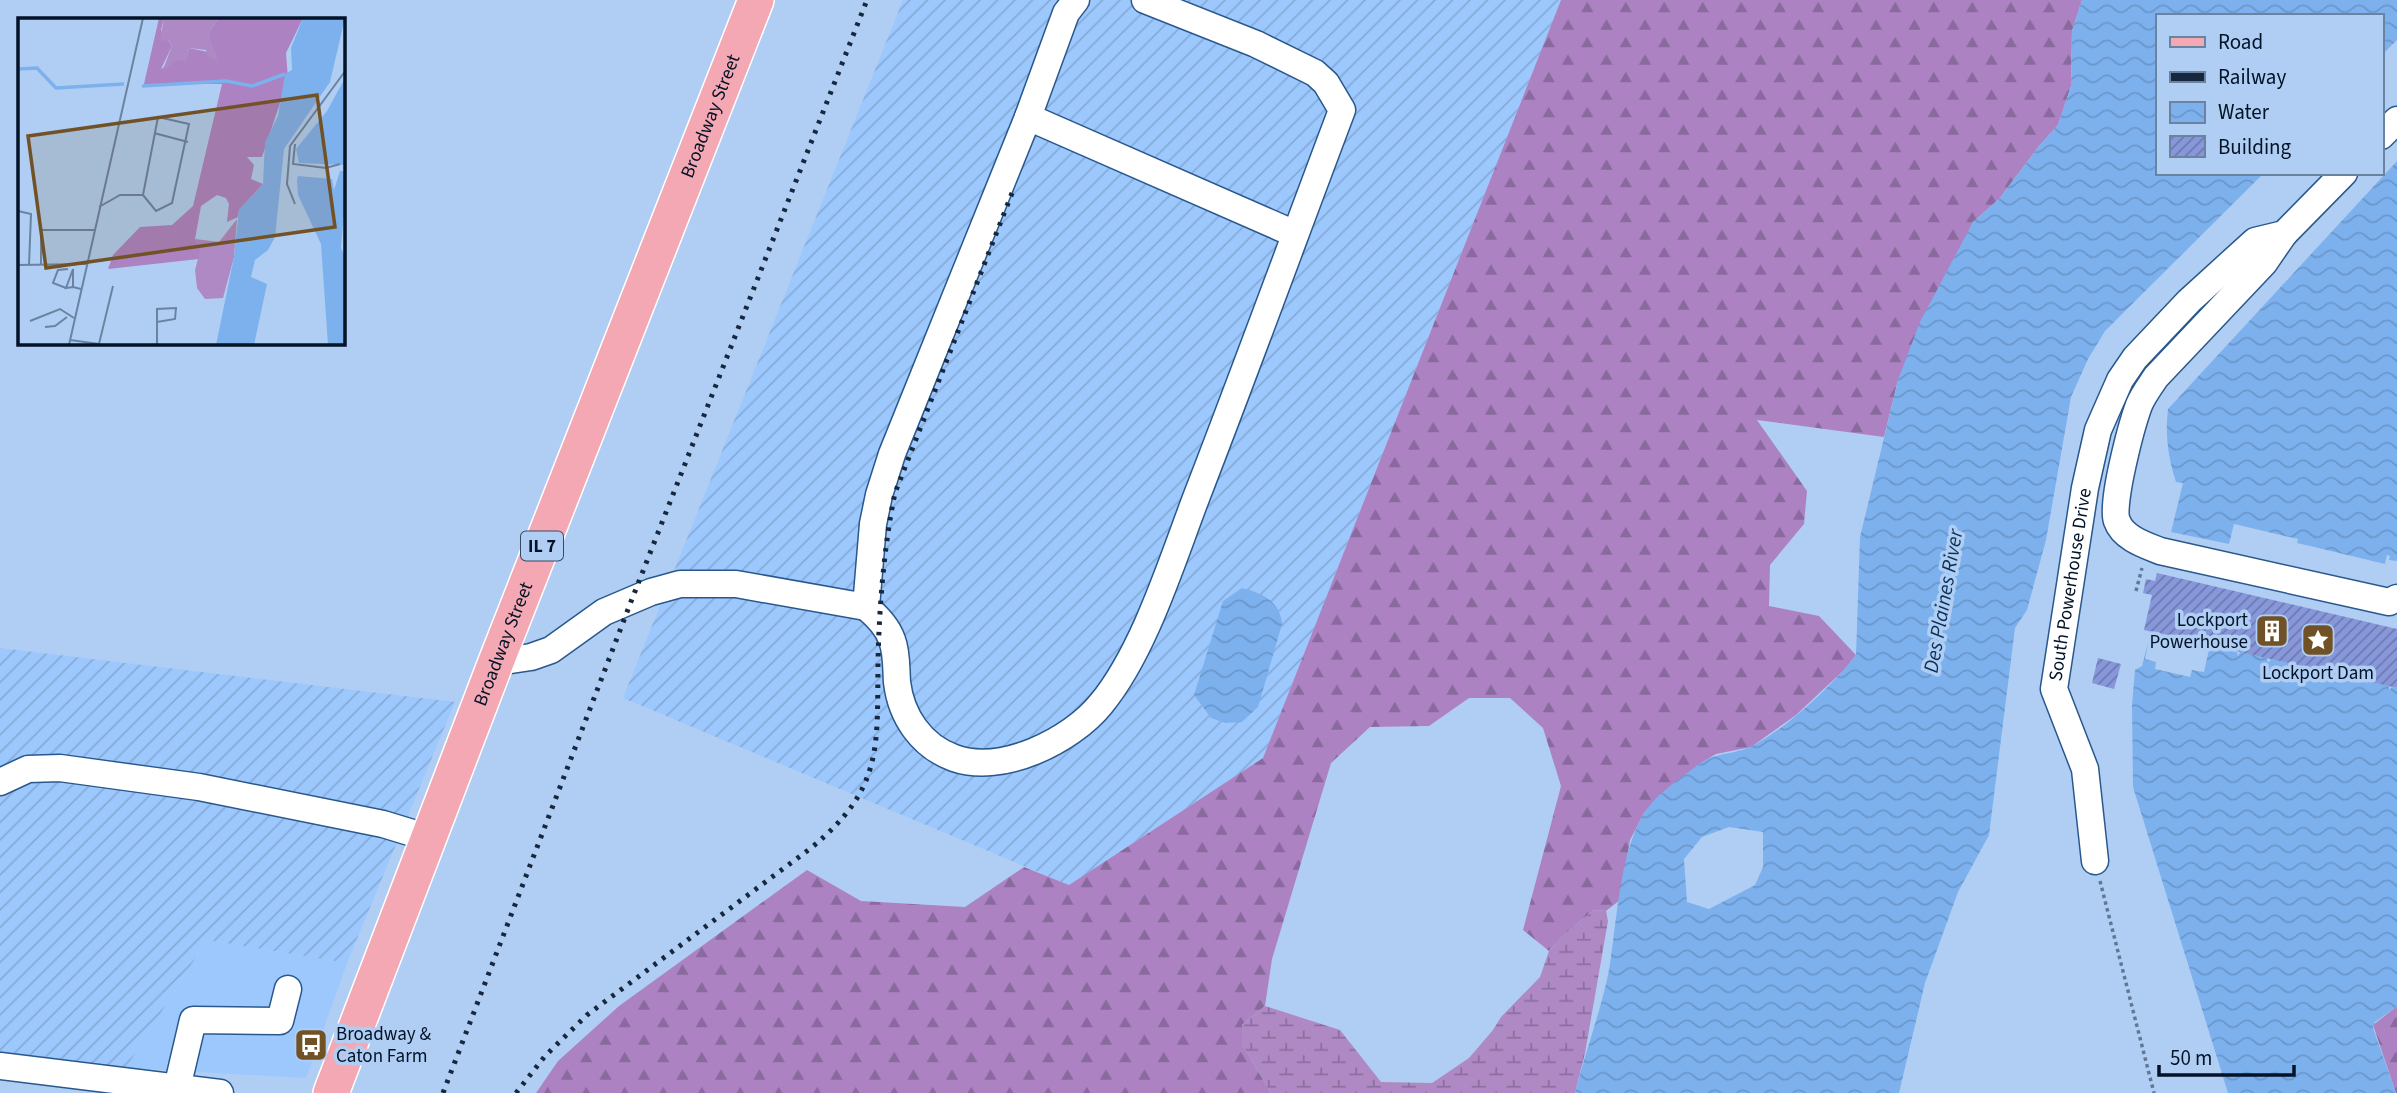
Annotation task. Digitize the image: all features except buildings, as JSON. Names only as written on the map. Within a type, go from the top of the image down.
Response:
[{"type":"main road","name":"Broadway Street","points":[[331,1093],[496,662],[756,0]]},
{"type":"street","points":[[866,607],[873,524],[892,454],[1028,117],[1066,13],[1076,0]]},
{"type":"street","points":[[496,662],[531,657],[551,650],[604,612],[651,592],[680,584],[736,584],[866,607],[881,620],[892,639],[898,685],[908,719],[919,735],[940,751],[970,762],[1026,754],[1051,744],[1077,727],[1099,706],[1118,682],[1170,566],[1342,110],[1326,83],[1314,73],[1256,44],[1144,0]]},
{"type":"street","points":[[1028,117],[1296,234]]},
{"type":"street","points":[[2383,134],[2397,120]]},
{"type":"street","name":"South Powerhouse Drive","points":[[2095,861],[2085,769],[2054,689],[2085,488],[2098,430],[2120,380],[2144,348],[2189,301],[2255,240],[2284,234],[2342,175]]},
{"type":"street","points":[[2284,234],[2264,262],[2156,377],[2143,396],[2116,500],[2116,519],[2123,532],[2160,551],[2389,602],[2397,598]]},
{"type":"street","points":[[0,782],[28,769],[74,770],[199,787],[289,804],[383,824],[429,838]]},
{"type":"street","points":[[0,1066],[188,1091],[193,1020],[280,1021],[288,989]]},
{"type":"path","points":[[2136,591],[2141,568],[2149,570]]},
{"type":"path","points":[[2095,861],[2154,1093]]},
{"type":"shaded area","points":[[903,0],[1561,0],[1263,758],[1069,885],[623,698]]},
{"type":"shaded area","points":[[0,648],[455,702],[347,963],[207,940],[126,1068],[0,1053]]},
{"type":"shaded area","points":[[207,940],[347,963],[306,1078],[126,1068]]},
{"type":"green space","points":[[1561,0],[2082,0],[2072,31],[2071,86],[2058,125],[1999,199],[1973,222],[1898,380],[1884,437],[1757,420],[1807,491],[1804,524],[1770,565],[1769,606],[1819,616],[1856,655],[1844,670],[1796,715],[1751,747],[1716,754],[1662,794],[1644,813],[1630,840],[1620,900],[1606,911],[1594,910],[1549,951],[1523,930],[1561,786],[1543,728],[1510,698],[1469,698],[1429,726],[1370,727],[1331,763],[1272,959],[1265,1006],[1242,1025],[1242,1044],[1271,1093],[536,1093],[558,1061],[619,1006],[807,870],[861,901],[965,907],[1024,867],[1069,885],[1263,758]]},
{"type":"green space","points":[[1594,910],[1606,911],[1608,921],[1585,1053],[1575,1093],[1271,1093],[1242,1044],[1242,1025],[1265,1006],[1340,1030],[1381,1082],[1432,1083],[1469,1058],[1501,1017],[1540,977],[1549,951]]},
{"type":"green space","points":[[2397,1006],[2397,1093],[2396,1093],[2373,1025]]},
{"type":"water","name":"Des Plaines River","points":[[2082,0],[2397,0],[2397,40],[2383,54],[2383,14],[2156,14],[2156,175],[2262,175],[2105,331],[2088,359],[2071,397],[2046,540],[2027,610],[2015,628],[1989,835],[1958,892],[1925,983],[1899,1093],[1575,1093],[1606,985],[1620,890],[1635,831],[1648,808],[1675,782],[1704,761],[1752,746],[1780,729],[1822,693],[1856,655],[1860,537],[1898,380],[1920,322],[1973,222],[1999,199],[2058,125],[2071,86],[2072,31]],"holes":[[[1729,827],[1763,832],[1763,867],[1755,885],[1709,909],[1687,902],[1684,859],[1702,837]]]},
{"type":"water","points":[[2397,161],[2397,561],[2389,560],[2390,556],[2387,555],[2385,564],[2297,543],[2298,539],[2234,524],[2229,544],[2171,532],[2183,483],[2176,482],[2171,464],[2167,437],[2168,409]]},
{"type":"water","points":[[1242,588],[1269,599],[1278,609],[1282,624],[1258,707],[1242,722],[1225,723],[1211,718],[1194,695],[1223,601]]},
{"type":"water","points":[[2151,632],[2209,648],[2210,645],[2237,652],[2238,656],[2240,652],[2267,658],[2268,663],[2271,659],[2297,665],[2299,669],[2301,666],[2328,672],[2329,676],[2331,673],[2358,679],[2359,683],[2362,680],[2389,686],[2389,690],[2392,687],[2397,688],[2397,1006],[2375,1022],[2373,1028],[2396,1093],[2228,1093],[2133,787],[2132,705],[2135,670],[2142,666]]},
{"type":"pier","points":[[2151,632],[2210,645],[2204,672],[2192,670],[2190,677],[2155,669],[2156,662],[2145,659]]},
{"type":"railway","points":[[443,1093],[632,599],[867,0]]},
{"type":"railway","points":[[516,1093],[545,1056],[587,1015],[811,848],[835,827],[864,786],[875,743],[881,599],[895,493],[1014,188]]},
{"type":"place","name":"Lockport Powerhouse","points":[[2272,631]]},
{"type":"place","name":"Lockport Dam","points":[[2318,640]]},
{"type":"place","name":"Broadway & Caton Farm","points":[[311,1045]]}]
